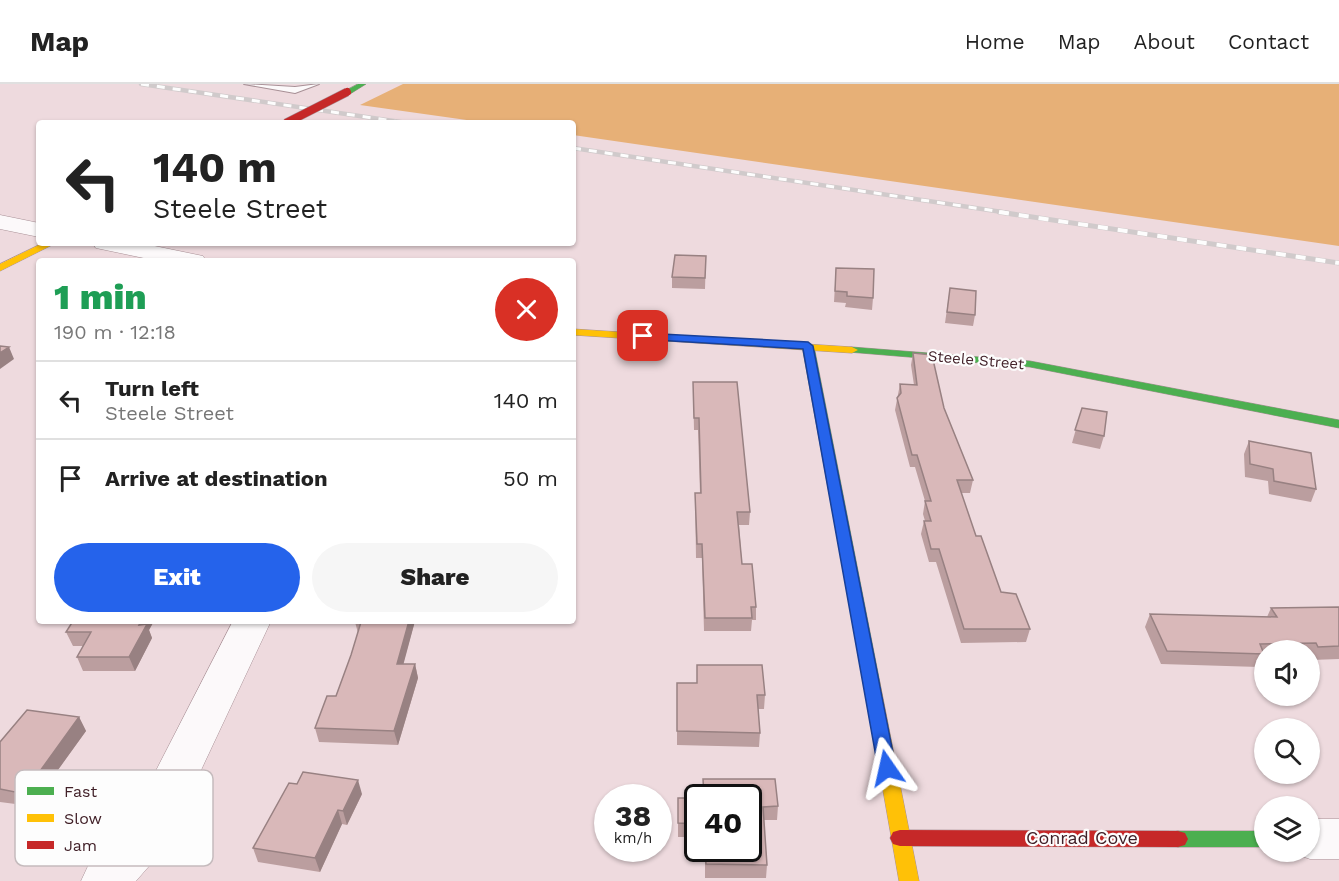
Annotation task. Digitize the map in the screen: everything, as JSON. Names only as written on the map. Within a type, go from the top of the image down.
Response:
[{"type":"street","points":[[292,120],[363,84]]},
{"type":"street","points":[[0,222],[36,229]]},
{"type":"street","points":[[0,268],[45,246]]},
{"type":"street","points":[[119,246],[179,258]]},
{"type":"street","name":"Steele Street","points":[[576,332],[808,346],[1030,364],[1339,424]]},
{"type":"street","points":[[808,346],[909,881]]},
{"type":"street","points":[[179,770],[251,624]]},
{"type":"street","name":"Conrad Cove","points":[[900,838],[1254,839]]},
{"type":"street","points":[[1320,839],[1339,839]]},
{"type":"street","points":[[105,881],[119,866]]},
{"type":"lane","points":[[249,84],[295,90],[314,84]]},
{"type":"shaded area","points":[[403,84],[1339,84],[1339,246],[576,135],[576,120],[467,120],[360,105]]},
{"type":"building","points":[[675,255],[706,256],[705,278],[672,277]]},
{"type":"building","points":[[836,268],[874,269],[873,298],[847,296],[847,292],[835,291]]},
{"type":"building","points":[[950,288],[976,291],[975,315],[947,312]]},
{"type":"building","points":[[0,346],[9,347],[0,353]]},
{"type":"building","points":[[913,353],[932,355],[944,408],[973,480],[957,480],[976,536],[981,536],[1001,592],[1016,594],[1030,629],[964,629],[939,549],[931,549],[924,521],[931,521],[925,501],[931,501],[917,455],[912,455],[897,398],[901,393],[900,384],[917,385]]},
{"type":"building","points":[[693,382],[737,382],[750,512],[737,512],[742,564],[752,564],[756,607],[751,607],[752,618],[705,618],[702,544],[697,544],[695,493],[701,493],[699,418],[694,418]]},
{"type":"building","points":[[1082,408],[1107,412],[1104,436],[1075,430]]},
{"type":"building","points":[[1249,441],[1311,453],[1316,489],[1274,481],[1273,469],[1250,464]]},
{"type":"building","points":[[1339,607],[1339,646],[1320,647],[1320,640],[1254,640],[1254,654],[1167,651],[1150,614],[1277,617],[1271,608]]},
{"type":"building","points":[[71,624],[147,624],[129,657],[77,657],[91,632],[66,632]]},
{"type":"building","points":[[360,624],[408,624],[397,664],[415,664],[394,731],[315,728],[327,696],[336,696]]},
{"type":"building","points":[[697,665],[762,665],[765,695],[757,695],[760,733],[677,731],[677,683],[697,683]]},
{"type":"building","points":[[27,710],[79,717],[41,770],[15,770],[15,792],[0,789],[0,742]]},
{"type":"building","points":[[303,772],[358,780],[343,811],[338,810],[315,858],[253,848],[289,783],[297,784]]},
{"type":"building","points":[[703,779],[775,779],[778,806],[763,807],[767,865],[706,864],[706,862],[762,862],[762,784],[703,784]]},
{"type":"building","points":[[678,798],[684,798],[684,823],[678,823]]},
{"type":"railway","points":[[141,84],[387,120]]},
{"type":"railway","points":[[576,148],[1009,213]]},
{"type":"railway","points":[[999,212],[1339,263]]},
{"type":"traffic: fast","points":[[347,92],[363,84]]},
{"type":"traffic: fast","points":[[808,346],[872,683]]},
{"type":"traffic: fast","points":[[852,350],[1030,364],[1339,424]]},
{"type":"traffic: fast","points":[[1178,839],[1254,839]]},
{"type":"traffic: slow","points":[[0,268],[45,246]]},
{"type":"traffic: slow","points":[[576,332],[852,350]]},
{"type":"traffic: slow","points":[[872,683],[909,881]]},
{"type":"traffic: jam","points":[[292,120],[347,92]]},
{"type":"traffic: jam","points":[[900,838],[1178,839]]},
{"type":"route","points":[[643,336],[808,346],[887,768]]}]
